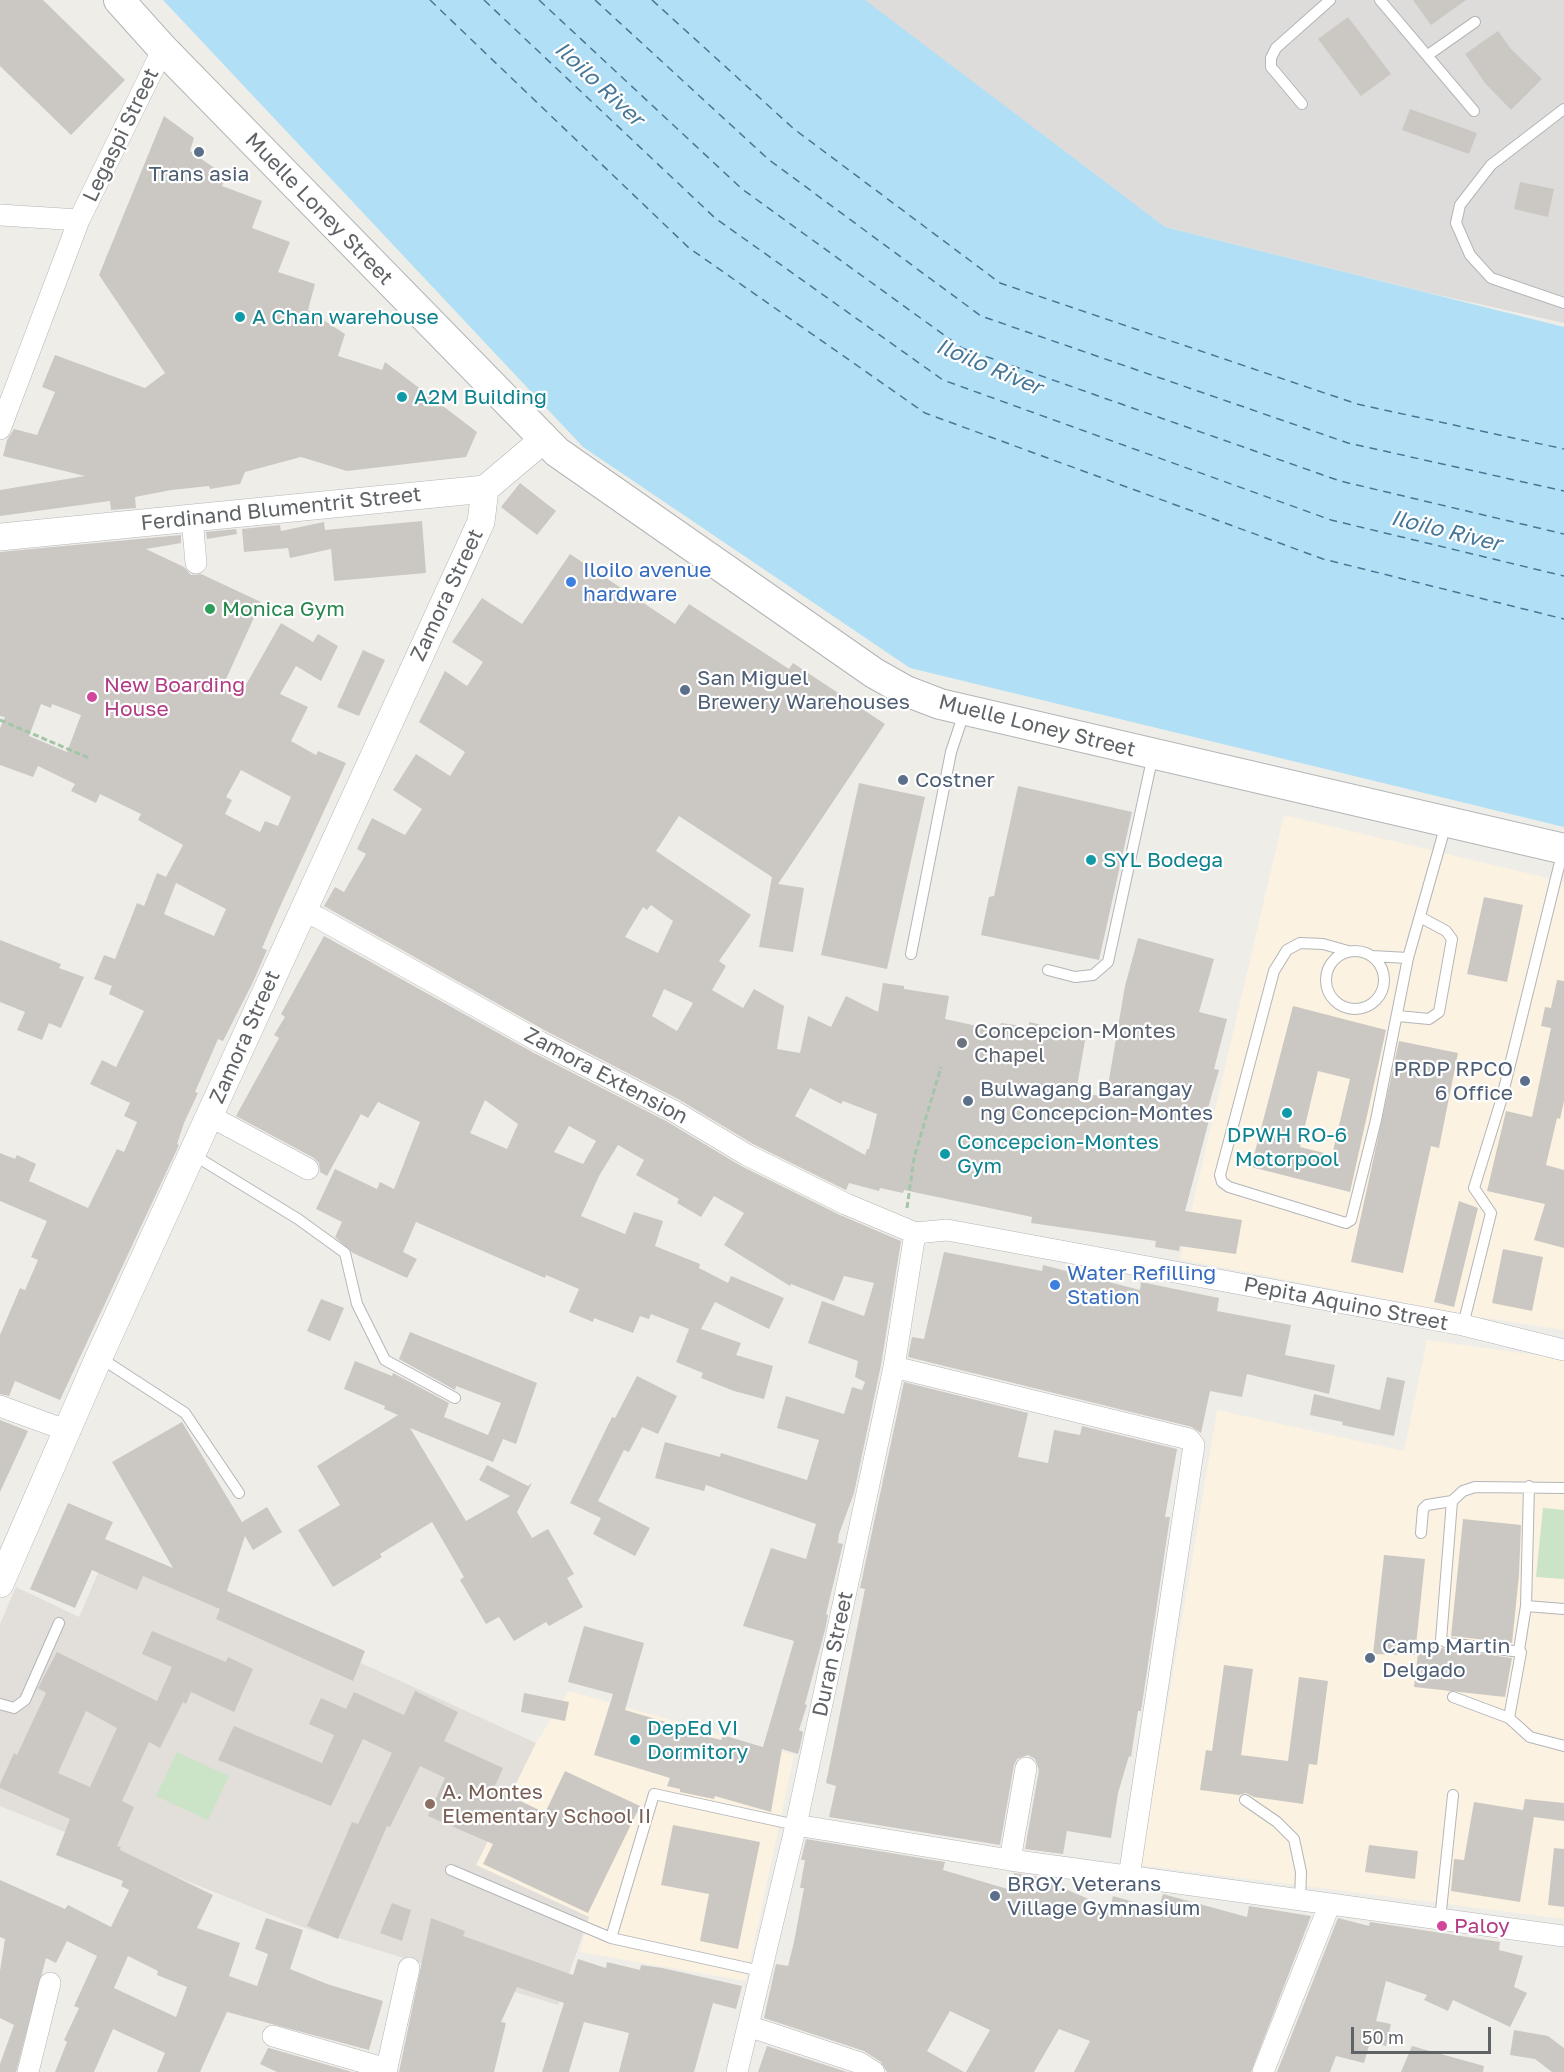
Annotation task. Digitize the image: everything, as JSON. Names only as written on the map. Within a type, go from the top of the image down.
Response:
[{"type":"main road","name":"Muelle Loney Street","points":[[119,0],[163,49],[557,452],[874,673],[906,691],[965,710],[1564,849]]},
{"type":"street","name":"Legaspi Street","points":[[0,429],[79,220],[163,49]]},
{"type":"street","name":"Legaspi Street","points":[[0,215],[79,220]]},
{"type":"street","points":[[485,489],[544,439]]},
{"type":"street","name":"Ferdinand Blumentrit Street","points":[[0,537],[485,489]]},
{"type":"street","name":"Zamora Street","points":[[0,1584],[99,1357],[481,522],[485,489]]},
{"type":"street","points":[[192,518],[196,563]]},
{"type":"street","name":"Zamora Extension","points":[[302,911],[540,1042],[672,1110],[747,1155],[846,1204],[910,1230]]},
{"type":"street","points":[[210,1116],[308,1169]]},
{"type":"street","name":"Pepita Aquino Street","points":[[910,1230],[947,1230],[1462,1326],[1564,1350]]},
{"type":"street","name":"Duran Street","points":[[738,2072],[796,1825],[894,1367],[910,1230]]},
{"type":"street","points":[[894,1367],[1190,1439],[1194,1445],[1129,1877]]},
{"type":"street","points":[[0,1406],[68,1431]]},
{"type":"street","points":[[1010,1860],[1026,1768]]},
{"type":"street","points":[[796,1825],[1010,1860],[1329,1906],[1564,1936]]},
{"type":"street","points":[[1263,2072],[1329,1906]]},
{"type":"street","points":[[273,2036],[387,2070],[409,1968]]},
{"type":"street","points":[[28,2072],[50,1983]]},
{"type":"street","points":[[748,2026],[860,2063],[874,2072]]},
{"type":"lane","points":[[1302,104],[1271,67],[1271,58],[1276,48],[1330,0]]},
{"type":"lane","points":[[1380,0],[1474,111]]},
{"type":"lane","points":[[1428,55],[1475,22]]},
{"type":"lane","points":[[1564,109],[1491,165],[1460,206],[1456,223],[1470,255],[1491,278],[1564,303]]},
{"type":"lane","points":[[911,954],[951,752],[965,710]]},
{"type":"lane","points":[[1048,970],[1075,977],[1093,975],[1108,962],[1153,754]]},
{"type":"lane","points":[[1408,958],[1372,956],[1323,944],[1300,943],[1287,950],[1274,971],[1220,1175],[1222,1182],[1229,1187],[1341,1223],[1351,1220],[1376,1120],[1408,958],[1447,821]]},
{"type":"lane","points":[[1462,1326],[1491,1213],[1474,1188],[1501,1101],[1564,849]]},
{"type":"lane","points":[[1398,1016],[1429,1019],[1439,1012],[1452,939],[1446,931],[1420,916]]},
{"type":"lane","points":[[1348,951],[1334,961],[1326,976],[1326,984],[1332,999],[1354,1010],[1370,1006],[1381,994],[1384,978],[1372,956]]},
{"type":"lane","points":[[192,1154],[298,1219],[345,1253],[357,1304],[385,1360],[455,1398]]},
{"type":"lane","points":[[99,1357],[185,1413],[239,1493]]},
{"type":"lane","points":[[1509,1718],[1522,1659],[1519,1650],[1526,1606],[1529,1486]]},
{"type":"lane","points":[[1420,1533],[1423,1509],[1427,1505],[1452,1501],[1462,1491],[1475,1487],[1564,1488]]},
{"type":"lane","points":[[1452,1501],[1441,1640],[1448,1643],[1519,1650]]},
{"type":"lane","points":[[1526,1606],[1564,1609]]},
{"type":"lane","points":[[0,1704],[14,1708],[25,1700],[59,1623]]},
{"type":"lane","points":[[1453,1697],[1509,1718],[1530,1737],[1564,1746]]},
{"type":"lane","points":[[611,1938],[654,1794],[796,1825]]},
{"type":"lane","points":[[1440,1920],[1453,1796]]},
{"type":"lane","points":[[1245,1800],[1277,1822],[1294,1839],[1301,1872],[1300,1900]]},
{"type":"lane","points":[[451,1870],[611,1938],[761,1971]]},
{"type":"path","points":[[0,720],[89,758]]},
{"type":"path","points":[[910,1230],[914,1158],[941,1067]]},
{"type":"shaded area","points":[[859,0],[1564,0],[1564,323],[1425,292],[1165,227]]},
{"type":"shaded area","points":[[1284,815],[1564,882],[1564,1330],[1473,1316],[1180,1259]]},
{"type":"shaded area","name":"Camp Martin Delgado","points":[[1427,1340],[1564,1359],[1564,1919],[1141,1865],[1217,1410],[1404,1451]]},
{"type":"shaded area","points":[[109,1548],[536,1743],[476,1865],[589,1917],[558,2005],[299,1926],[0,1806],[0,1624],[16,1587],[79,1617]]},
{"type":"shaded area","points":[[569,1691],[794,1755],[746,1981],[580,1952],[589,1917],[476,1865],[536,1743]]},
{"type":"green space","points":[[1543,1508],[1564,1510],[1564,1579],[1536,1577]]},
{"type":"green space","points":[[177,1752],[229,1776],[208,1820],[156,1796]]},
{"type":"water","name":"Iloilo River","points":[[163,0],[865,0],[1165,227],[1564,327],[1564,827],[910,668],[583,447]]},
{"type":"building","points":[[0,0],[43,0],[125,80],[71,135],[0,66]]},
{"type":"building","points":[[1413,0],[1466,0],[1431,25]]},
{"type":"building","points":[[1348,17],[1391,74],[1361,96],[1318,39]]},
{"type":"building","points":[[1498,31],[1511,49],[1542,79],[1511,110],[1485,83],[1465,54]]},
{"type":"building","points":[[1410,109],[1477,133],[1469,154],[1402,130]]},
{"type":"building","points":[[164,116],[194,138],[190,151],[226,176],[222,186],[262,201],[252,228],[290,242],[278,272],[315,284],[308,310],[345,334],[338,356],[382,370],[385,362],[477,432],[466,457],[347,471],[301,457],[245,472],[240,484],[210,489],[209,486],[171,490],[135,497],[136,508],[111,510],[110,501],[0,516],[0,490],[85,476],[3,456],[7,440],[14,429],[37,435],[55,392],[42,387],[55,355],[145,388],[165,373],[99,275]]},
{"type":"building","points":[[1520,182],[1554,189],[1548,217],[1514,209]]},
{"type":"building","points":[[520,483],[556,511],[537,535],[501,507]]},
{"type":"building","points":[[422,521],[426,573],[334,581],[331,549],[290,558],[288,548],[244,552],[242,529],[280,525],[281,531],[324,522],[325,530]]},
{"type":"building","points":[[236,529],[237,534],[207,539],[206,532]]},
{"type":"building","points":[[181,535],[181,543],[146,549],[184,567],[191,575],[201,574],[261,602],[222,688],[239,697],[281,623],[313,642],[318,634],[338,646],[321,681],[296,666],[280,694],[308,707],[291,741],[316,755],[318,751],[346,763],[262,948],[267,950],[253,982],[223,1041],[218,1039],[195,1092],[198,1093],[184,1123],[177,1144],[179,1145],[60,1400],[15,1381],[9,1396],[0,1394],[0,1335],[20,1288],[25,1290],[38,1260],[31,1257],[47,1221],[0,1201],[0,1153],[15,1159],[17,1155],[36,1164],[29,1181],[88,1208],[117,1149],[124,1152],[137,1122],[124,1116],[130,1103],[90,1084],[102,1060],[116,1067],[144,1011],[109,994],[112,986],[94,979],[104,955],[115,959],[137,903],[144,906],[157,873],[166,877],[183,845],[138,820],[141,814],[100,794],[96,803],[71,791],[75,784],[38,766],[33,777],[0,765],[0,728],[5,717],[0,716],[0,552]],"holes":[[[41,704],[51,708],[52,704],[81,715],[67,752],[29,736]],[[241,770],[291,797],[278,826],[265,821],[260,832],[225,814],[232,800],[226,797]],[[176,883],[226,909],[214,936],[164,914]]]},
{"type":"building","points":[[570,554],[675,624],[689,604],[789,669],[793,663],[885,724],[778,884],[804,888],[793,952],[759,947],[772,877],[679,816],[656,851],[751,915],[719,961],[726,966],[712,990],[743,1008],[754,989],[784,1006],[777,1049],[800,1053],[808,1016],[831,1027],[846,996],[878,1012],[883,983],[904,986],[904,989],[949,996],[945,1019],[1000,1031],[1001,1023],[1029,1027],[1029,1022],[1086,1035],[1076,1092],[1106,1097],[1125,986],[1138,938],[1214,959],[1199,1012],[1227,1019],[1214,1069],[1219,1070],[1208,1108],[1212,1109],[1185,1211],[1242,1220],[1236,1254],[1180,1246],[1179,1251],[1155,1247],[1156,1241],[1031,1223],[1032,1217],[904,1190],[903,1193],[880,1188],[879,1191],[849,1183],[846,1190],[753,1144],[678,1099],[546,1031],[324,906],[335,887],[344,892],[366,854],[357,849],[372,818],[405,835],[422,809],[393,790],[416,754],[450,776],[465,752],[419,722],[445,671],[467,686],[483,662],[452,642],[482,598],[522,624]],"holes":[[[651,905],[673,921],[658,953],[625,937],[643,907],[647,910]],[[664,989],[693,1003],[677,1031],[652,1016]],[[810,1088],[841,1104],[843,1101],[877,1114],[869,1149],[865,1155],[795,1116]]]},
{"type":"building","points":[[363,650],[385,660],[359,716],[337,707]]},
{"type":"building","points":[[859,783],[925,797],[887,969],[821,955]]},
{"type":"building","points":[[1018,786],[1132,812],[1099,960],[981,935],[989,897],[994,896]]},
{"type":"building","points":[[1484,897],[1523,905],[1507,982],[1467,974]]},
{"type":"building","points":[[324,936],[534,1053],[666,1121],[741,1166],[840,1215],[901,1241],[881,1365],[854,1493],[839,1534],[838,1543],[843,1544],[826,1614],[828,1615],[825,1630],[799,1730],[803,1732],[800,1747],[798,1754],[782,1749],[771,1812],[715,1796],[714,1799],[680,1792],[680,1789],[667,1786],[670,1778],[594,1755],[613,1694],[568,1682],[584,1626],[644,1643],[625,1710],[676,1725],[675,1728],[721,1740],[723,1735],[763,1747],[794,1641],[743,1626],[771,1548],[806,1559],[816,1524],[706,1485],[704,1491],[655,1478],[665,1442],[720,1457],[721,1453],[807,1480],[819,1440],[777,1428],[786,1396],[844,1414],[852,1387],[862,1390],[865,1382],[855,1377],[858,1361],[808,1343],[822,1301],[864,1316],[874,1283],[844,1276],[834,1301],[791,1284],[790,1286],[724,1245],[744,1213],[714,1196],[701,1217],[677,1203],[679,1199],[636,1175],[644,1160],[618,1145],[599,1176],[581,1216],[625,1234],[634,1212],[663,1221],[655,1246],[700,1264],[699,1268],[728,1283],[731,1276],[784,1298],[769,1329],[715,1302],[701,1329],[741,1343],[736,1355],[773,1366],[764,1399],[734,1391],[701,1378],[703,1373],[676,1362],[689,1329],[651,1314],[649,1319],[640,1316],[633,1333],[594,1318],[593,1322],[569,1312],[579,1289],[546,1275],[545,1278],[416,1222],[403,1252],[417,1259],[407,1278],[353,1253],[335,1237],[342,1222],[316,1209],[335,1169],[377,1189],[380,1182],[394,1189],[420,1122],[378,1102],[368,1118],[361,1114],[327,1176],[320,1172],[319,1163],[314,1158],[236,1116],[279,1038],[274,1035],[285,1017],[281,1014]],"holes":[[[485,1100],[518,1124],[507,1149],[470,1133]],[[569,1126],[596,1141],[583,1164],[554,1152]]]},
{"type":"building","points":[[0,940],[61,964],[59,968],[84,977],[61,1028],[49,1023],[42,1040],[17,1030],[25,1012],[0,1002]]},
{"type":"building","points":[[1557,980],[1564,981],[1564,1101],[1560,1119],[1557,1118],[1546,1165],[1564,1170],[1564,1248],[1534,1240],[1545,1204],[1487,1191],[1506,1111],[1532,1117],[1551,1028],[1541,1026],[1545,1007],[1551,1008]]},
{"type":"building","name":"DPWH RO-6 Motorpool","points":[[1293,1006],[1386,1030],[1350,1192],[1251,1167]],"holes":[[[1318,1071],[1350,1079],[1332,1155],[1300,1147]]]},
{"type":"building","points":[[1399,1041],[1458,1053],[1439,1148],[1431,1146],[1403,1273],[1351,1262]]},
{"type":"building","points":[[1459,1201],[1478,1208],[1454,1307],[1434,1302]]},
{"type":"building","points":[[1503,1249],[1543,1257],[1532,1311],[1492,1303]]},
{"type":"building","points":[[944,1252],[1042,1271],[1043,1265],[1140,1290],[1141,1282],[1219,1298],[1217,1311],[1291,1325],[1285,1355],[1335,1365],[1329,1394],[1247,1374],[1242,1397],[1210,1391],[1201,1433],[1192,1427],[908,1357],[912,1337],[924,1339]]},
{"type":"building","points":[[321,1299],[344,1308],[330,1341],[307,1331]]},
{"type":"building","points":[[410,1332],[537,1383],[516,1444],[503,1439],[493,1462],[410,1428],[466,1521],[510,1496],[479,1480],[487,1465],[528,1486],[532,1483],[517,1512],[532,1538],[548,1529],[574,1574],[567,1578],[583,1607],[549,1626],[546,1622],[514,1641],[499,1617],[486,1624],[460,1580],[464,1577],[432,1522],[380,1554],[382,1557],[333,1587],[298,1530],[340,1505],[317,1466],[398,1415],[384,1409],[385,1406],[344,1389],[355,1361],[392,1376],[393,1373],[449,1403],[444,1417],[488,1435],[501,1403],[456,1386],[455,1390],[399,1359]]},
{"type":"building","points":[[637,1376],[677,1396],[658,1434],[642,1427],[629,1452],[624,1450],[598,1501],[650,1528],[635,1556],[593,1534],[601,1518],[570,1503],[612,1417],[615,1418]]},
{"type":"building","points":[[1387,1377],[1405,1381],[1394,1436],[1342,1425],[1343,1422],[1310,1415],[1314,1394],[1380,1410]]},
{"type":"building","points":[[904,1382],[1028,1413],[1018,1457],[1048,1463],[1054,1430],[1080,1435],[1082,1426],[1177,1449],[1165,1517],[1170,1517],[1141,1711],[1138,1711],[1131,1757],[1129,1756],[1118,1793],[1111,1838],[1067,1831],[1063,1854],[1025,1849],[1039,1770],[1035,1759],[1028,1755],[1017,1759],[1014,1765],[1000,1845],[829,1817],[836,1786],[826,1783],[865,1589],[860,1588]]},
{"type":"building","points":[[0,1420],[28,1431],[0,1492]]},
{"type":"building","points":[[182,1422],[242,1522],[267,1507],[282,1532],[253,1550],[245,1536],[227,1591],[365,1651],[353,1681],[216,1619],[220,1609],[143,1576],[137,1590],[92,1570],[75,1608],[30,1589],[68,1503],[113,1522],[105,1539],[173,1568],[112,1462]]},
{"type":"building","points":[[1463,1519],[1521,1525],[1519,1575],[1512,1643],[1451,1636]]},
{"type":"building","points":[[1384,1555],[1425,1559],[1415,1655],[1373,1654]]},
{"type":"building","points":[[152,1631],[226,1662],[228,1657],[253,1669],[234,1712],[191,1692],[186,1704],[183,1702],[160,1748],[149,1742],[122,1801],[134,1807],[117,1846],[121,1847],[120,1850],[213,1895],[197,1928],[240,1943],[229,1976],[257,1986],[268,1954],[255,1949],[266,1918],[303,1930],[290,1969],[327,1984],[383,2001],[369,2050],[227,2012],[200,2072],[157,2072],[165,2053],[113,2029],[94,2072],[55,2072],[67,2042],[64,2040],[79,2008],[74,2006],[97,1956],[67,1941],[56,1963],[46,1958],[16,2072],[0,2072],[0,2064],[14,2025],[0,2018],[0,1971],[5,1939],[0,1937],[0,1880],[65,1909],[68,1905],[111,1927],[129,1890],[121,1886],[123,1881],[56,1855],[70,1819],[0,1788],[0,1784],[14,1753],[17,1755],[46,1693],[38,1688],[57,1652],[157,1701],[172,1667],[142,1654]],"holes":[[[86,1711],[117,1728],[90,1787],[58,1773]],[[128,1956],[158,1971],[157,1975],[187,1987],[176,2017],[114,1988]]]},
{"type":"building","points":[[1419,1645],[1512,1658],[1505,1697],[1414,1687]]},
{"type":"building","points":[[1224,1665],[1253,1669],[1241,1755],[1288,1761],[1299,1677],[1328,1681],[1317,1765],[1309,1764],[1303,1804],[1254,1797],[1246,1793],[1239,1795],[1200,1790],[1206,1750],[1212,1751]]},
{"type":"building","points":[[415,1691],[458,1712],[444,1741],[503,1768],[494,1788],[545,1813],[565,1771],[640,1806],[588,1913],[483,1864],[493,1844],[428,1816],[445,1778],[420,1766],[390,1827],[387,1826],[338,1939],[307,1926],[352,1822],[358,1824],[392,1753],[363,1739],[331,1806],[218,1760],[234,1726],[322,1763],[334,1735],[309,1724],[321,1698],[346,1709],[354,1692],[404,1715]]},
{"type":"building","points":[[524,1693],[569,1702],[565,1721],[521,1712]]},
{"type":"building","points":[[1525,1799],[1564,1803],[1564,1821],[1534,1817],[1520,1902],[1451,1891],[1454,1859],[1464,1860],[1474,1802],[1523,1810]]},
{"type":"building","points":[[673,1825],[760,1842],[738,1949],[700,1941],[709,1894],[661,1885]]},
{"type":"building","points":[[806,1839],[945,1862],[943,1870],[1011,1890],[1014,1873],[1059,1880],[1058,1886],[1110,1908],[1113,1896],[1158,1909],[1163,1894],[1247,1917],[1249,1906],[1311,1916],[1251,2072],[1074,2072],[1090,2041],[1059,2029],[1034,2072],[966,2072],[990,2030],[950,2011],[927,2051],[964,2072],[887,2072],[881,2062],[864,2051],[764,2018],[776,1964],[788,1966],[794,1942],[804,1888],[800,1888],[805,1860],[801,1860]]},
{"type":"building","points":[[1369,1845],[1418,1851],[1415,1879],[1365,1872]]},
{"type":"building","points":[[1554,1848],[1564,1849],[1564,1907],[1548,1905]]},
{"type":"building","points":[[392,1903],[411,1910],[402,1941],[380,1933]]},
{"type":"building","points":[[431,1918],[465,1931],[463,1936],[573,1975],[578,1959],[606,1968],[607,1962],[640,1970],[641,1965],[662,1968],[742,1986],[736,2009],[713,2003],[694,2072],[619,2072],[629,2033],[584,2022],[569,2072],[542,2072],[564,2003],[517,1987],[501,2022],[506,2023],[494,2072],[399,2072]]},
{"type":"building","points":[[1338,1918],[1369,1926],[1370,1922],[1500,1942],[1499,1950],[1523,1956],[1514,1987],[1527,1993],[1510,2027],[1453,2000],[1448,2011],[1424,2000],[1427,1995],[1386,1981],[1376,2021],[1391,2024],[1386,2046],[1370,2042],[1364,2063],[1336,2056],[1330,2072],[1277,2072]]},
{"type":"building","points":[[1514,2030],[1548,2036],[1564,2048],[1564,2072],[1552,2072],[1535,2059],[1510,2055]]},
{"type":"building","points":[[767,2046],[847,2072],[758,2072]]},
{"type":"building","points":[[1412,2046],[1484,2066],[1483,2072],[1401,2072]]},
{"type":"building","points":[[268,2048],[352,2072],[277,2072],[260,2064]]},
{"type":"ferry route","points":[[430,0],[689,248],[925,413],[1323,559],[1564,619]]},
{"type":"ferry route","points":[[484,0],[715,218],[943,380],[1331,520],[1564,576]]},
{"type":"ferry route","points":[[539,0],[742,189],[962,348],[1340,481],[1564,534]]},
{"type":"ferry route","points":[[595,0],[768,159],[981,316],[1348,443],[1564,491]]},
{"type":"ferry route","points":[[652,0],[794,129],[1000,283],[1357,404],[1564,449]]},
{"type":"place","name":"Trans asia","points":[[199,152]]},
{"type":"place","name":"A Chan warehouse","points":[[240,317]]},
{"type":"place","name":"A2M Building","points":[[402,397]]},
{"type":"place","name":"Iloilo avenue hardware","points":[[571,582]]},
{"type":"place","name":"Monica Gym","points":[[210,609]]},
{"type":"place","name":"San Miguel Brewery Warehouses","points":[[685,690]]},
{"type":"place","name":"New Boarding House","points":[[92,697]]},
{"type":"place","name":"Costner","points":[[903,780]]},
{"type":"place","name":"SYL Bodega","points":[[1091,860]]},
{"type":"place","name":"Concepcion-Montes Chapel","points":[[962,1043]]},
{"type":"place","name":"PRDP RPCO 6 Office","points":[[1525,1081]]},
{"type":"place","name":"Bulwagang Barangay ng Concepcion-Montes","points":[[968,1101]]},
{"type":"place","name":"DPWH RO-6 Motorpool","points":[[1287,1113]]},
{"type":"place","name":"Concepcion-Montes Gym","points":[[945,1154]]},
{"type":"place","name":"Water Refilling Station","points":[[1055,1285]]},
{"type":"place","name":"Camp Martin Delgado","points":[[1370,1658]]},
{"type":"place","name":"DepEd VI Dormitory","points":[[635,1740]]},
{"type":"place","name":"A. Montes Elementary School II","points":[[430,1804]]},
{"type":"place","name":"BRGY. Veterans Village Gymnasium","points":[[995,1896]]},
{"type":"place","name":"Paloy","points":[[1442,1926]]}]
